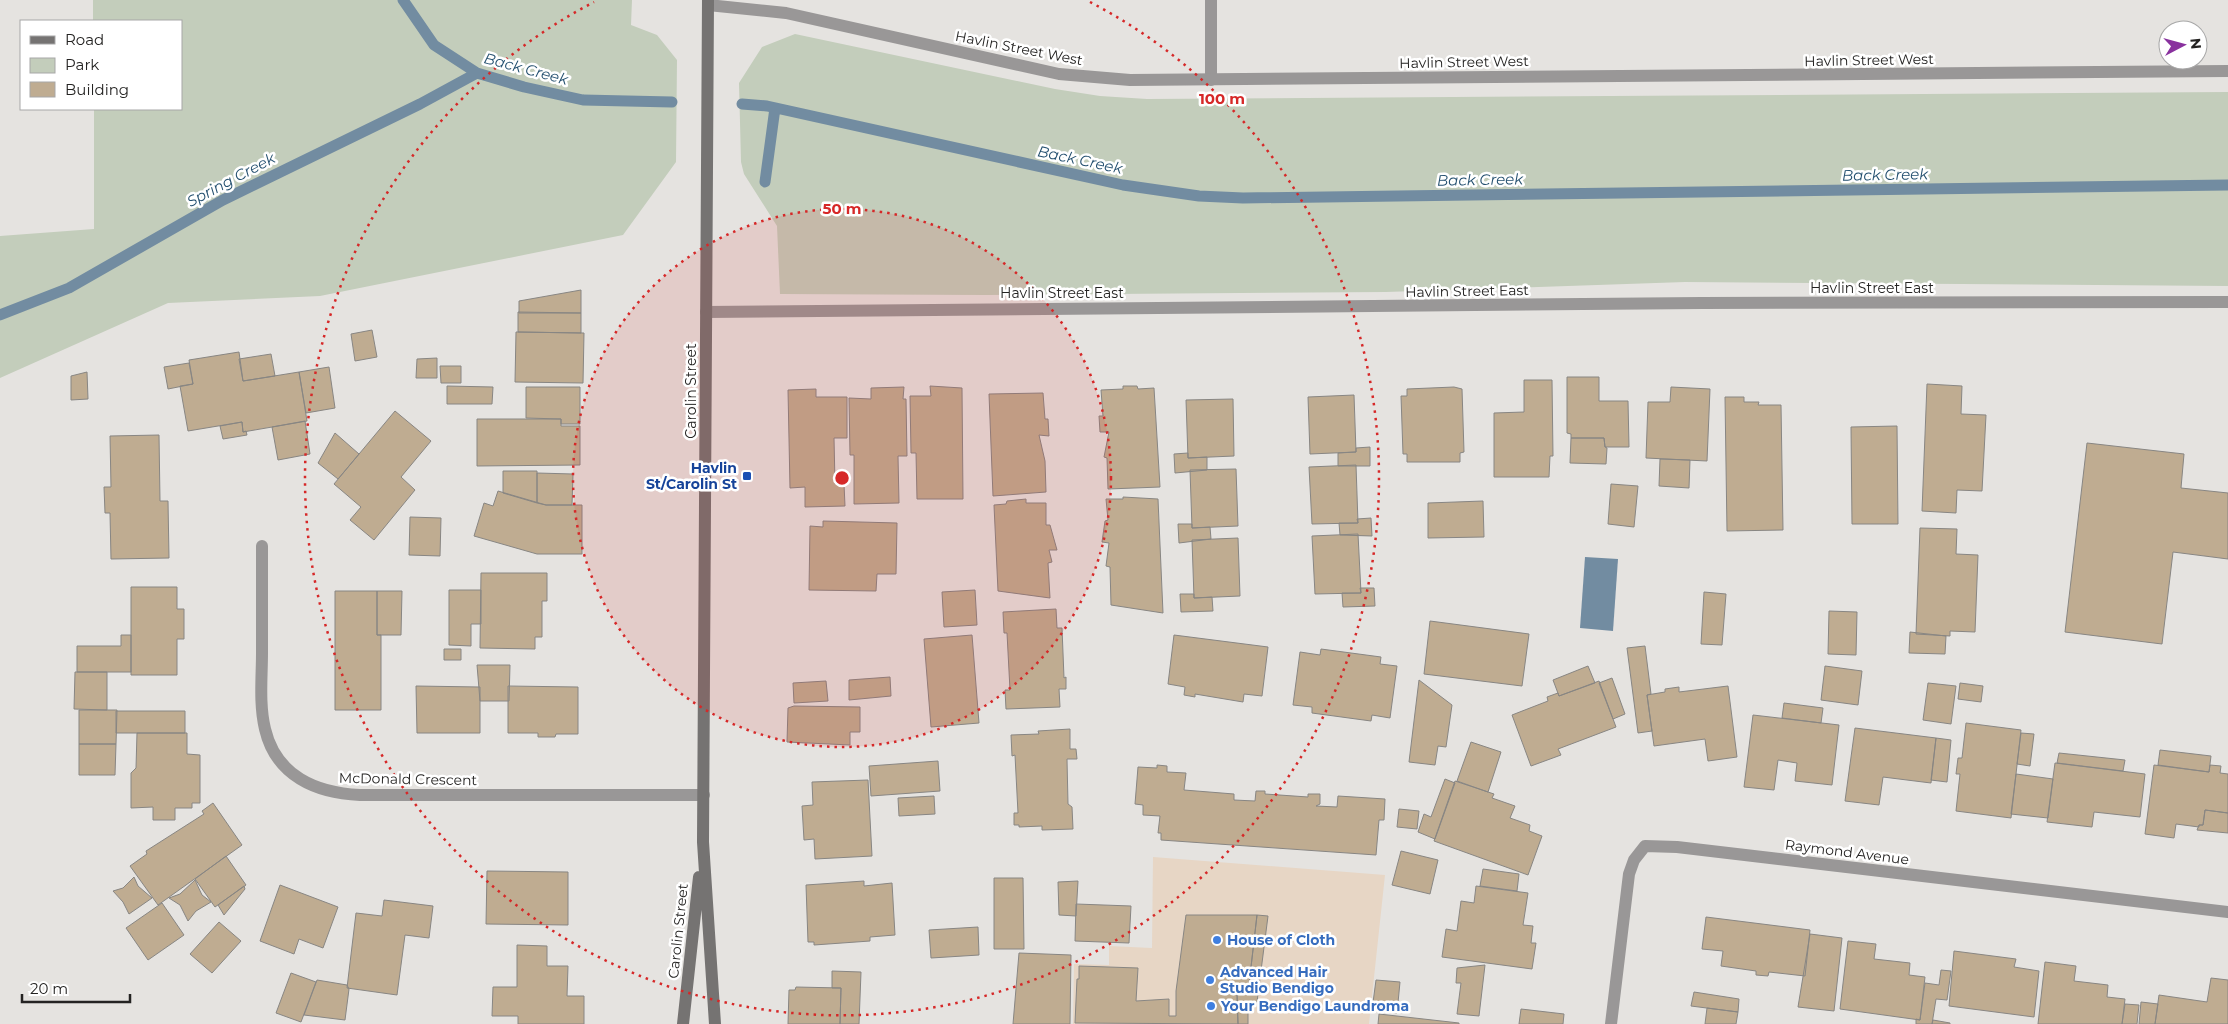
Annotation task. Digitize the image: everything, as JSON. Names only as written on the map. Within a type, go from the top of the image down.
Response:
[{"type":"street","points":[[1210,80],[1211,0]]},
{"type":"street","name":"Havlin Street West","points":[[708,3],[786,13],[1059,74],[1130,80],[2228,71]]},
{"type":"street","name":"Carolin Street","points":[[708,3],[703,842],[714,1024]]},
{"type":"street","name":"Havlin Street East","points":[[706,312],[1702,302],[2228,302]]},
{"type":"street","name":"McDonald Crescent","points":[[262,546],[262,702],[265,729],[271,746],[280,760],[290,772],[313,787],[325,791],[360,795],[704,795]]},
{"type":"street","name":"Carolin Street","points":[[682,1024],[703,842]]},
{"type":"street","name":"Raymond Avenue","points":[[1611,1024],[1629,874],[1634,860],[1645,846],[1677,847],[2228,912]]},
{"type":"shaded area","points":[[1153,857],[1385,875],[1369,1024],[1073,1024],[1074,964],[1109,965],[1109,946],[1152,948]]},
{"type":"green space","points":[[93,0],[632,0],[631,25],[657,35],[677,60],[676,162],[623,235],[320,296],[168,303],[0,378],[0,236],[94,229],[94,110],[182,110],[182,20],[93,20]]},
{"type":"green space","points":[[795,34],[1055,89],[1100,96],[1147,99],[2228,92],[2228,286],[1685,282],[1386,292],[986,295],[780,294],[777,226],[744,174],[741,162],[739,83],[762,47]]},
{"type":"water","points":[[1585,557],[1618,559],[1613,631],[1580,628]]},
{"type":"building","points":[[581,290],[581,313],[519,313],[519,301]]},
{"type":"building","points":[[518,312],[581,313],[581,333],[518,332]]},
{"type":"building","points":[[372,330],[377,357],[355,361],[351,334]]},
{"type":"building","points":[[516,332],[584,333],[583,383],[515,382]]},
{"type":"building","points":[[239,352],[243,381],[299,372],[307,421],[243,432],[242,422],[188,431],[180,386],[193,384],[189,360]]},
{"type":"building","points":[[271,354],[275,376],[243,381],[239,359]]},
{"type":"building","points":[[437,358],[437,378],[416,378],[417,359]]},
{"type":"building","points":[[189,363],[193,384],[168,389],[164,367]]},
{"type":"building","points":[[440,366],[461,366],[461,383],[441,383]]},
{"type":"building","points":[[329,367],[335,408],[306,413],[299,372]]},
{"type":"building","points":[[87,372],[88,399],[71,400],[71,376]]},
{"type":"building","points":[[1567,377],[1599,377],[1599,401],[1628,401],[1629,447],[1605,447],[1604,438],[1571,438],[1571,434],[1567,433]]},
{"type":"building","points":[[1524,380],[1552,380],[1553,456],[1550,456],[1549,477],[1494,477],[1494,413],[1524,412]]},
{"type":"building","points":[[1927,384],[1962,386],[1961,414],[1986,415],[1982,491],[1957,490],[1956,513],[1922,511]]},
{"type":"building","points":[[447,386],[493,387],[492,404],[447,404]]},
{"type":"building","points":[[930,386],[962,388],[963,499],[917,499],[916,453],[911,453],[910,396],[931,396]]},
{"type":"building","points":[[1123,386],[1137,386],[1138,389],[1154,388],[1160,487],[1108,489],[1107,458],[1104,457],[1109,432],[1100,432],[1099,416],[1103,416],[1101,390],[1123,389]]},
{"type":"building","points":[[526,387],[580,387],[580,424],[561,424],[561,419],[526,418]]},
{"type":"building","points":[[904,387],[903,399],[906,399],[907,456],[898,456],[899,503],[854,504],[854,455],[850,455],[849,398],[871,399],[871,388]]},
{"type":"building","points":[[1454,387],[1462,389],[1464,452],[1460,453],[1460,462],[1407,462],[1407,454],[1403,454],[1401,396],[1407,396],[1407,389]]},
{"type":"building","points":[[1671,387],[1710,389],[1707,461],[1646,458],[1648,402],[1670,402]]},
{"type":"building","points":[[816,389],[816,397],[847,397],[847,438],[834,438],[835,484],[844,484],[845,506],[805,507],[805,487],[790,488],[788,390]]},
{"type":"building","points":[[1043,393],[1045,419],[1048,419],[1049,436],[1039,435],[1045,461],[1046,492],[993,496],[989,394]]},
{"type":"building","points":[[1354,395],[1356,452],[1310,454],[1308,397]]},
{"type":"building","points":[[1725,397],[1744,397],[1744,402],[1759,402],[1758,405],[1781,405],[1783,530],[1727,531]]},
{"type":"building","points":[[1233,399],[1234,456],[1188,458],[1186,400]]},
{"type":"building","points":[[395,411],[431,441],[401,477],[415,490],[374,540],[350,520],[361,507],[334,484]]},
{"type":"building","points":[[477,419],[561,419],[561,426],[580,426],[580,465],[477,466]]},
{"type":"building","points":[[305,421],[310,454],[278,460],[272,427]]},
{"type":"building","points":[[242,422],[243,432],[246,431],[247,435],[223,439],[220,426]]},
{"type":"building","points":[[1897,426],[1898,524],[1852,524],[1851,427]]},
{"type":"building","points":[[335,433],[359,454],[338,479],[318,463]]},
{"type":"building","points":[[159,435],[160,501],[168,501],[169,558],[111,559],[110,513],[105,513],[104,487],[111,487],[110,436]]},
{"type":"building","points":[[1571,438],[1604,438],[1605,447],[1607,448],[1606,464],[1570,463]]},
{"type":"building","points":[[2087,443],[2184,454],[2181,488],[2228,493],[2228,559],[2173,552],[2162,644],[2065,632]]},
{"type":"building","points":[[1370,447],[1370,466],[1338,466],[1338,453],[1356,452],[1356,448]]},
{"type":"building","points":[[1188,453],[1188,458],[1207,457],[1207,470],[1175,473],[1174,454]]},
{"type":"building","points":[[1660,459],[1690,460],[1689,488],[1659,486]]},
{"type":"building","points":[[1356,465],[1358,523],[1312,524],[1309,467]]},
{"type":"building","points":[[1236,469],[1238,526],[1192,528],[1190,470]]},
{"type":"building","points":[[503,471],[537,471],[537,503],[503,493]]},
{"type":"building","points":[[537,473],[573,474],[572,505],[537,503]]},
{"type":"building","points":[[1611,484],[1638,486],[1634,527],[1608,524]]},
{"type":"building","points":[[498,491],[546,505],[582,505],[582,554],[537,554],[474,536],[484,503],[493,506]]},
{"type":"building","points":[[1123,497],[1158,499],[1163,613],[1111,605],[1110,567],[1106,566],[1109,543],[1102,542],[1105,521],[1108,520],[1106,499],[1123,499]]},
{"type":"building","points":[[1026,499],[1026,503],[1046,503],[1046,525],[1050,525],[1057,550],[1049,550],[1052,562],[1048,563],[1050,598],[998,591],[994,505],[1006,504],[1007,501]]},
{"type":"building","points":[[1483,501],[1484,537],[1428,538],[1428,503]]},
{"type":"building","points":[[410,517],[441,518],[440,556],[409,555]]},
{"type":"building","points":[[1371,518],[1372,536],[1340,535],[1339,523],[1358,523],[1357,519]]},
{"type":"building","points":[[823,521],[897,523],[896,574],[877,574],[876,591],[809,590],[810,526],[823,527]]},
{"type":"building","points":[[1178,524],[1192,524],[1192,528],[1210,527],[1211,539],[1179,543]]},
{"type":"building","points":[[1920,528],[1957,529],[1956,554],[1978,555],[1975,632],[1950,631],[1950,636],[1916,634]]},
{"type":"building","points":[[1358,534],[1361,593],[1315,594],[1312,536]]},
{"type":"building","points":[[1238,538],[1240,596],[1194,598],[1192,540]]},
{"type":"building","points":[[481,573],[547,573],[547,601],[542,601],[542,637],[535,637],[535,649],[480,648]]},
{"type":"building","points":[[131,587],[177,587],[177,609],[184,609],[184,639],[177,639],[177,675],[131,675]]},
{"type":"building","points":[[1360,588],[1374,588],[1375,606],[1343,607],[1342,593],[1361,593]]},
{"type":"building","points":[[449,590],[481,590],[481,624],[471,624],[471,646],[449,645]]},
{"type":"building","points":[[975,590],[977,625],[944,627],[942,592]]},
{"type":"building","points":[[335,591],[377,591],[377,635],[381,635],[381,710],[335,710]]},
{"type":"building","points":[[377,591],[402,591],[401,635],[377,635]]},
{"type":"building","points":[[1704,592],[1726,594],[1722,645],[1701,644]]},
{"type":"building","points":[[1180,594],[1194,594],[1194,598],[1212,597],[1213,611],[1181,612]]},
{"type":"building","points":[[1056,609],[1057,628],[1062,628],[1064,678],[1066,677],[1066,689],[1059,689],[1060,707],[1006,709],[1005,690],[1010,690],[1007,633],[1004,633],[1003,612]]},
{"type":"building","points":[[1829,611],[1857,612],[1856,655],[1828,654]]},
{"type":"building","points":[[1430,621],[1529,634],[1522,686],[1424,674]]},
{"type":"building","points":[[1910,632],[1946,636],[1945,654],[1909,653]]},
{"type":"building","points":[[121,635],[131,635],[131,672],[77,672],[77,646],[121,646]]},
{"type":"building","points":[[972,635],[979,723],[931,727],[924,639]]},
{"type":"building","points":[[1174,635],[1268,647],[1262,696],[1244,694],[1243,702],[1195,694],[1195,697],[1184,695],[1185,687],[1168,684]]},
{"type":"building","points":[[1645,646],[1651,694],[1647,695],[1652,731],[1638,733],[1627,648]]},
{"type":"building","points":[[444,649],[461,649],[461,660],[444,660]]},
{"type":"building","points":[[1321,649],[1381,657],[1380,664],[1397,666],[1390,718],[1372,715],[1371,721],[1312,713],[1312,707],[1293,705],[1300,652],[1320,655]]},
{"type":"building","points":[[477,665],[510,665],[509,701],[480,701]]},
{"type":"building","points":[[1588,666],[1595,683],[1559,696],[1553,680]]},
{"type":"building","points":[[1825,666],[1862,671],[1858,705],[1821,700]]},
{"type":"building","points":[[75,672],[107,672],[107,710],[74,709]]},
{"type":"building","points":[[890,677],[891,696],[849,700],[849,680]]},
{"type":"building","points":[[1612,678],[1625,714],[1613,719],[1599,683]]},
{"type":"building","points":[[1419,680],[1452,705],[1446,747],[1438,746],[1435,765],[1409,762]]},
{"type":"building","points":[[826,681],[828,701],[794,703],[793,683]]},
{"type":"building","points":[[1599,681],[1616,727],[1558,749],[1561,755],[1531,766],[1512,715],[1548,701],[1547,697],[1558,693],[1559,696]]},
{"type":"building","points":[[1928,683],[1956,686],[1951,724],[1923,720]]},
{"type":"building","points":[[1960,683],[1983,686],[1981,702],[1958,699]]},
{"type":"building","points":[[416,686],[480,687],[480,733],[417,733]]},
{"type":"building","points":[[508,686],[578,687],[578,734],[556,734],[555,737],[538,737],[538,733],[508,733]]},
{"type":"building","points":[[1728,686],[1737,757],[1708,761],[1705,739],[1654,746],[1647,695],[1679,687],[1679,692]]},
{"type":"building","points":[[1784,703],[1823,708],[1821,723],[1782,718]]},
{"type":"building","points":[[794,706],[860,707],[860,732],[850,732],[850,745],[787,742],[788,708]]},
{"type":"building","points":[[79,710],[117,710],[116,744],[79,744]]},
{"type":"building","points":[[116,711],[185,711],[185,733],[116,733]]},
{"type":"building","points":[[1753,715],[1839,725],[1832,785],[1795,781],[1797,763],[1778,760],[1774,790],[1744,787]]},
{"type":"building","points":[[1966,723],[2021,730],[2011,818],[1956,811],[1960,774],[1956,774],[1958,758],[1962,758]]},
{"type":"building","points":[[1855,728],[1936,738],[1931,783],[1883,777],[1879,805],[1845,801]]},
{"type":"building","points":[[1070,729],[1070,749],[1076,749],[1077,759],[1067,759],[1068,804],[1072,807],[1073,829],[1042,830],[1042,826],[1019,827],[1019,825],[1014,825],[1014,813],[1018,813],[1015,755],[1012,756],[1011,735],[1039,734],[1038,731]]},
{"type":"building","points":[[137,733],[187,733],[187,754],[200,755],[200,803],[192,803],[192,808],[175,808],[175,820],[153,820],[153,807],[131,808],[131,773],[136,768]]},
{"type":"building","points":[[2021,733],[2034,734],[2030,766],[2017,764]]},
{"type":"building","points":[[1936,738],[1951,740],[1947,782],[1931,780]]},
{"type":"building","points":[[1471,742],[1501,752],[1488,792],[1457,781]]},
{"type":"building","points":[[79,744],[116,744],[115,775],[79,775]]},
{"type":"building","points":[[2160,750],[2211,756],[2209,772],[2158,765]]},
{"type":"building","points":[[2059,753],[2125,760],[2123,771],[2057,763]]},
{"type":"building","points":[[938,761],[940,791],[871,796],[869,766]]},
{"type":"building","points":[[2055,763],[2145,774],[2140,817],[2094,812],[2092,827],[2047,822]]},
{"type":"building","points":[[1157,765],[1167,766],[1167,772],[1186,773],[1184,790],[1234,794],[1234,800],[1255,801],[1256,791],[1265,791],[1265,794],[1308,797],[1308,794],[1320,794],[1320,804],[1316,806],[1337,807],[1338,796],[1385,799],[1384,820],[1379,820],[1376,855],[1161,840],[1161,833],[1158,833],[1160,816],[1143,815],[1143,805],[1135,804],[1138,767],[1157,768]]},
{"type":"building","points":[[2154,765],[2209,772],[2210,765],[2221,766],[2220,773],[2228,774],[2228,813],[2205,810],[2203,825],[2199,825],[2199,827],[2176,824],[2174,838],[2145,834]]},
{"type":"building","points":[[2016,774],[2053,779],[2048,818],[2011,814]]},
{"type":"building","points":[[1445,779],[1455,783],[1435,839],[1418,832],[1424,814],[1431,817]]},
{"type":"building","points":[[868,780],[872,856],[815,859],[814,839],[804,840],[802,806],[813,805],[812,782]]},
{"type":"building","points":[[1455,781],[1494,794],[1492,798],[1515,806],[1510,818],[1530,825],[1529,831],[1542,836],[1528,875],[1434,841]]},
{"type":"building","points":[[934,796],[935,814],[899,816],[898,798]]},
{"type":"building","points":[[213,803],[242,845],[158,905],[130,866],[147,854],[146,851],[204,814],[202,811]]},
{"type":"building","points":[[1399,809],[1419,811],[1417,829],[1397,827]]},
{"type":"building","points":[[2205,810],[2228,813],[2228,833],[2197,830],[2199,825],[2203,825]]},
{"type":"building","points":[[1401,851],[1438,860],[1430,894],[1392,885]]},
{"type":"building","points":[[226,856],[246,885],[215,907],[195,879]]},
{"type":"building","points":[[1483,869],[1519,874],[1517,891],[1480,886]]},
{"type":"building","points":[[487,871],[568,872],[568,925],[486,924]]},
{"type":"building","points":[[134,877],[138,886],[152,898],[129,914],[123,902],[113,891],[123,888]]},
{"type":"building","points":[[994,878],[1023,878],[1024,949],[994,949]]},
{"type":"building","points":[[195,880],[202,895],[211,902],[196,911],[188,921],[180,905],[169,898],[180,894]]},
{"type":"building","points":[[864,881],[864,886],[892,883],[895,935],[870,937],[870,941],[814,945],[814,942],[808,942],[806,885]]},
{"type":"building","points":[[1078,881],[1076,916],[1059,915],[1058,882]]},
{"type":"building","points":[[280,885],[338,907],[323,948],[299,939],[294,954],[260,941]]},
{"type":"building","points":[[244,886],[245,889],[224,915],[218,905]]},
{"type":"building","points":[[1476,886],[1528,893],[1523,925],[1533,926],[1531,943],[1536,943],[1532,969],[1442,957],[1446,929],[1457,931],[1461,901],[1474,903]]},
{"type":"building","points":[[384,900],[433,906],[429,938],[405,935],[397,995],[347,988],[356,913],[382,916]]},
{"type":"building","points":[[162,903],[184,935],[148,960],[126,928]]},
{"type":"building","points":[[1076,904],[1131,906],[1129,943],[1075,941]]},
{"type":"building","points":[[1186,915],[1257,915],[1248,993],[1237,993],[1238,1024],[1075,1023],[1079,966],[1138,968],[1136,1001],[1169,999],[1169,1016],[1176,1016],[1176,991]]},
{"type":"building","points":[[1257,915],[1268,916],[1257,1002],[1248,1002],[1248,1024],[1238,1024],[1237,993],[1248,993]]},
{"type":"building","points":[[1706,917],[1810,930],[1805,976],[1769,972],[1768,976],[1756,975],[1756,971],[1721,966],[1723,951],[1702,949]]},
{"type":"building","points":[[219,922],[241,941],[212,973],[190,954]]},
{"type":"building","points":[[978,927],[979,955],[931,958],[929,930]]},
{"type":"building","points":[[1810,934],[1842,938],[1834,1011],[1798,1007]]},
{"type":"building","points":[[1848,941],[1876,944],[1874,959],[1910,963],[1909,975],[1925,977],[1920,1020],[1840,1009]]},
{"type":"building","points":[[517,945],[547,946],[547,966],[568,966],[567,996],[584,996],[584,1024],[518,1024],[518,1016],[492,1016],[493,987],[517,987]]},
{"type":"building","points":[[1954,951],[2016,959],[2014,967],[2039,971],[2034,1017],[1949,1006]]},
{"type":"building","points":[[1019,953],[1071,955],[1070,1024],[1013,1024]]},
{"type":"building","points":[[2045,962],[2076,966],[2074,981],[2108,985],[2107,997],[2125,999],[2122,1024],[2038,1024]]},
{"type":"building","points":[[1485,965],[1479,1016],[1457,1014],[1461,983],[1456,983],[1457,968]]},
{"type":"building","points":[[1941,970],[1951,971],[1947,1000],[1936,999],[1932,1024],[1916,1024],[1916,1019],[1920,1020],[1925,983],[1939,985]]},
{"type":"building","points":[[832,971],[861,972],[859,1024],[840,1024],[841,988],[832,988]]},
{"type":"building","points":[[291,973],[316,982],[301,1022],[276,1013]]},
{"type":"building","points":[[2211,978],[2228,980],[2228,1024],[2155,1024],[2159,995],[2207,1002]]},
{"type":"building","points":[[317,980],[347,985],[349,989],[345,1020],[304,1015]]},
{"type":"building","points":[[1376,980],[1400,982],[1397,1013],[1372,1010]]},
{"type":"building","points":[[796,987],[841,988],[840,1024],[788,1024],[789,990],[795,990]]},
{"type":"building","points":[[1694,992],[1739,999],[1738,1012],[1691,1006]]},
{"type":"building","points":[[2141,1002],[2158,1004],[2155,1024],[2139,1024]]},
{"type":"building","points":[[2125,1004],[2139,1005],[2137,1024],[2122,1024]]},
{"type":"building","points":[[1707,1008],[1738,1012],[1736,1024],[1705,1024]]},
{"type":"building","points":[[1521,1009],[1564,1014],[1563,1024],[1519,1024]]},
{"type":"building","points":[[1379,1014],[1459,1023],[1459,1024],[1378,1024]]},
{"type":"building","points":[[1933,1020],[1950,1023],[1950,1024],[1932,1024]]},
{"type":"waterway","name":"Back Creek","points":[[403,0],[434,45],[477,73],[524,87],[583,100],[672,102]]},
{"type":"waterway","name":"Spring Creek","points":[[0,315],[69,288],[223,200],[420,104],[477,73]]},
{"type":"waterway","name":"Back Creek","points":[[742,104],[767,106],[1123,185],[1199,196],[1243,198],[2228,185]]},
{"type":"waterway","points":[[765,182],[775,108]]},
{"type":"place","name":"Havlin St/Carolin St","points":[[747,476]]},
{"type":"place","name":"House of Cloth","points":[[1217,940]]},
{"type":"place","name":"Advanced Hair Studio Bendigo","points":[[1210,980]]},
{"type":"place","name":"Your Bendigo Laundroma","points":[[1211,1006]]}]
